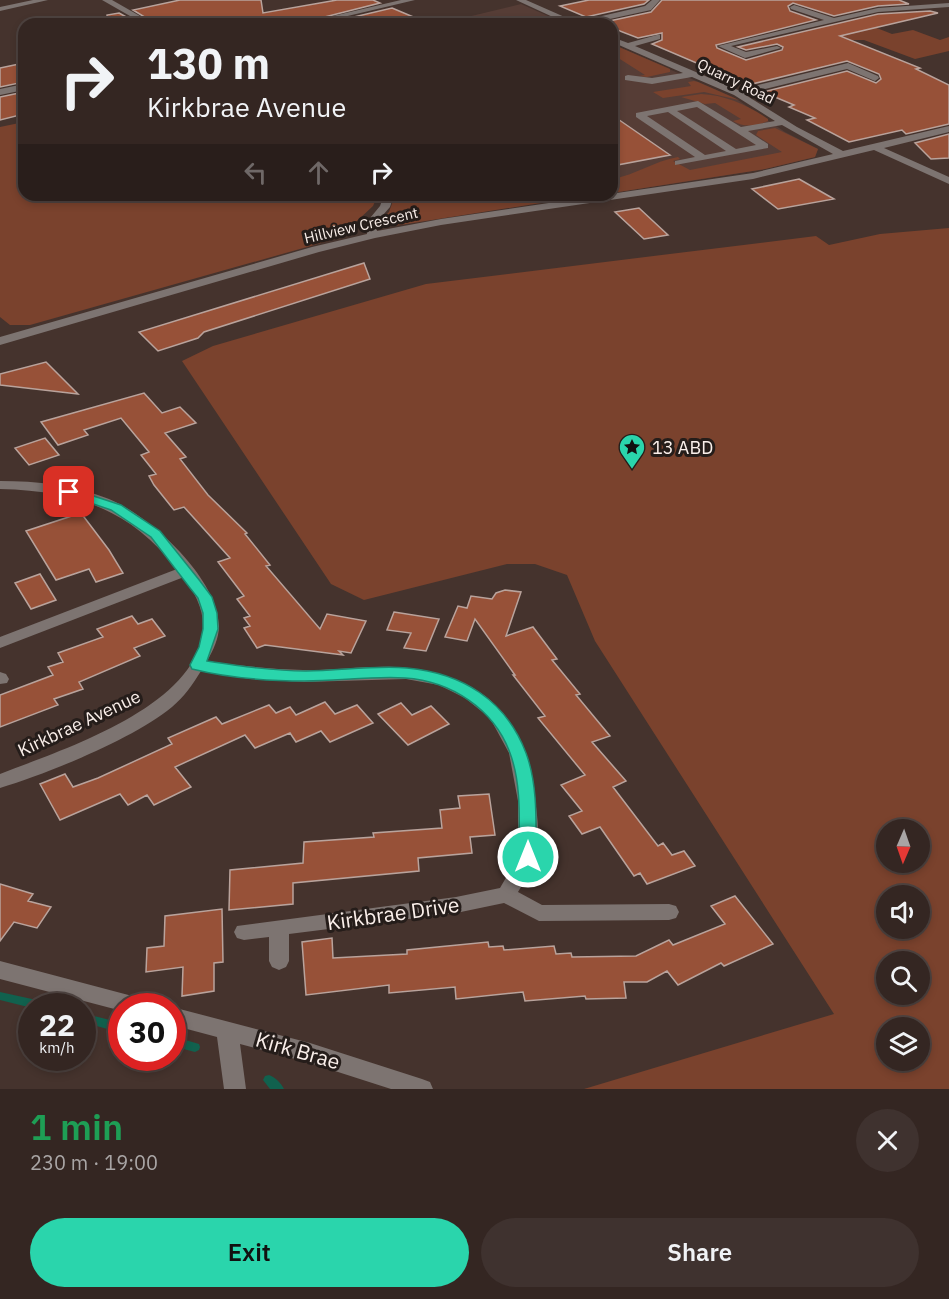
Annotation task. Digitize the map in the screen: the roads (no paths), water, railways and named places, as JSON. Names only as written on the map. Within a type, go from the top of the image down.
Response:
[{"type":"street","points":[[0,9],[44,0]]},
{"type":"street","points":[[106,0],[139,18]]},
{"type":"street","points":[[330,18],[411,0]]},
{"type":"street","points":[[520,0],[560,18]]},
{"type":"street","points":[[601,18],[648,8],[656,0]]},
{"type":"street","points":[[813,2],[794,7],[832,20]]},
{"type":"street","points":[[777,48],[745,55],[722,46],[878,10],[948,3]]},
{"type":"street","points":[[780,33],[795,38]]},
{"type":"street","points":[[626,46],[657,37]]},
{"type":"street","name":"Quarry Road","points":[[618,42],[737,93],[843,155]]},
{"type":"street","points":[[737,93],[848,66],[875,78]]},
{"type":"street","points":[[628,78],[652,81],[692,74]]},
{"type":"street","points":[[0,92],[18,88]]},
{"type":"street","points":[[678,163],[765,146],[698,104],[639,115],[703,158]]},
{"type":"street","points":[[669,109],[734,152]]},
{"type":"street","points":[[740,130],[785,122]]},
{"type":"street","name":"Hillview Crescent","points":[[618,196],[753,176],[949,129]]},
{"type":"street","points":[[877,148],[949,181]]},
{"type":"street","points":[[375,235],[371,231],[371,223],[385,207],[387,201]]},
{"type":"street","name":"Hillview Crescent","points":[[2,338],[316,249],[375,235],[441,222],[583,201]]},
{"type":"street","name":"Kirkbrae Avenue","points":[[0,485],[69,492],[116,508],[156,534],[205,597],[210,613],[211,629],[206,647],[197,665],[179,690],[145,717],[97,741],[0,781]]},
{"type":"street","points":[[0,643],[186,572]]},
{"type":"street","points":[[197,665],[250,673],[304,676],[406,673],[443,680],[471,694],[497,714],[518,753],[527,801],[528,857],[507,895],[539,913],[669,912]]},
{"type":"street","name":"Kirkbrae Drive","points":[[244,932],[456,905],[507,895]]},
{"type":"street","points":[[279,928],[279,961]]},
{"type":"street","points":[[0,970],[108,999]]},
{"type":"street","name":"Kirk Brae","points":[[186,1020],[364,1069],[422,1089]]},
{"type":"street","points":[[227,1031],[235,1089]]},
{"type":"waterway","points":[[0,996],[18,1000]]},
{"type":"waterway","points":[[96,1021],[108,1024]]},
{"type":"waterway","points":[[186,1045],[195,1047]]},
{"type":"waterway","points":[[269,1080],[278,1089]]},
{"type":"place","name":"13 ABD","points":[[632,470]]}]
